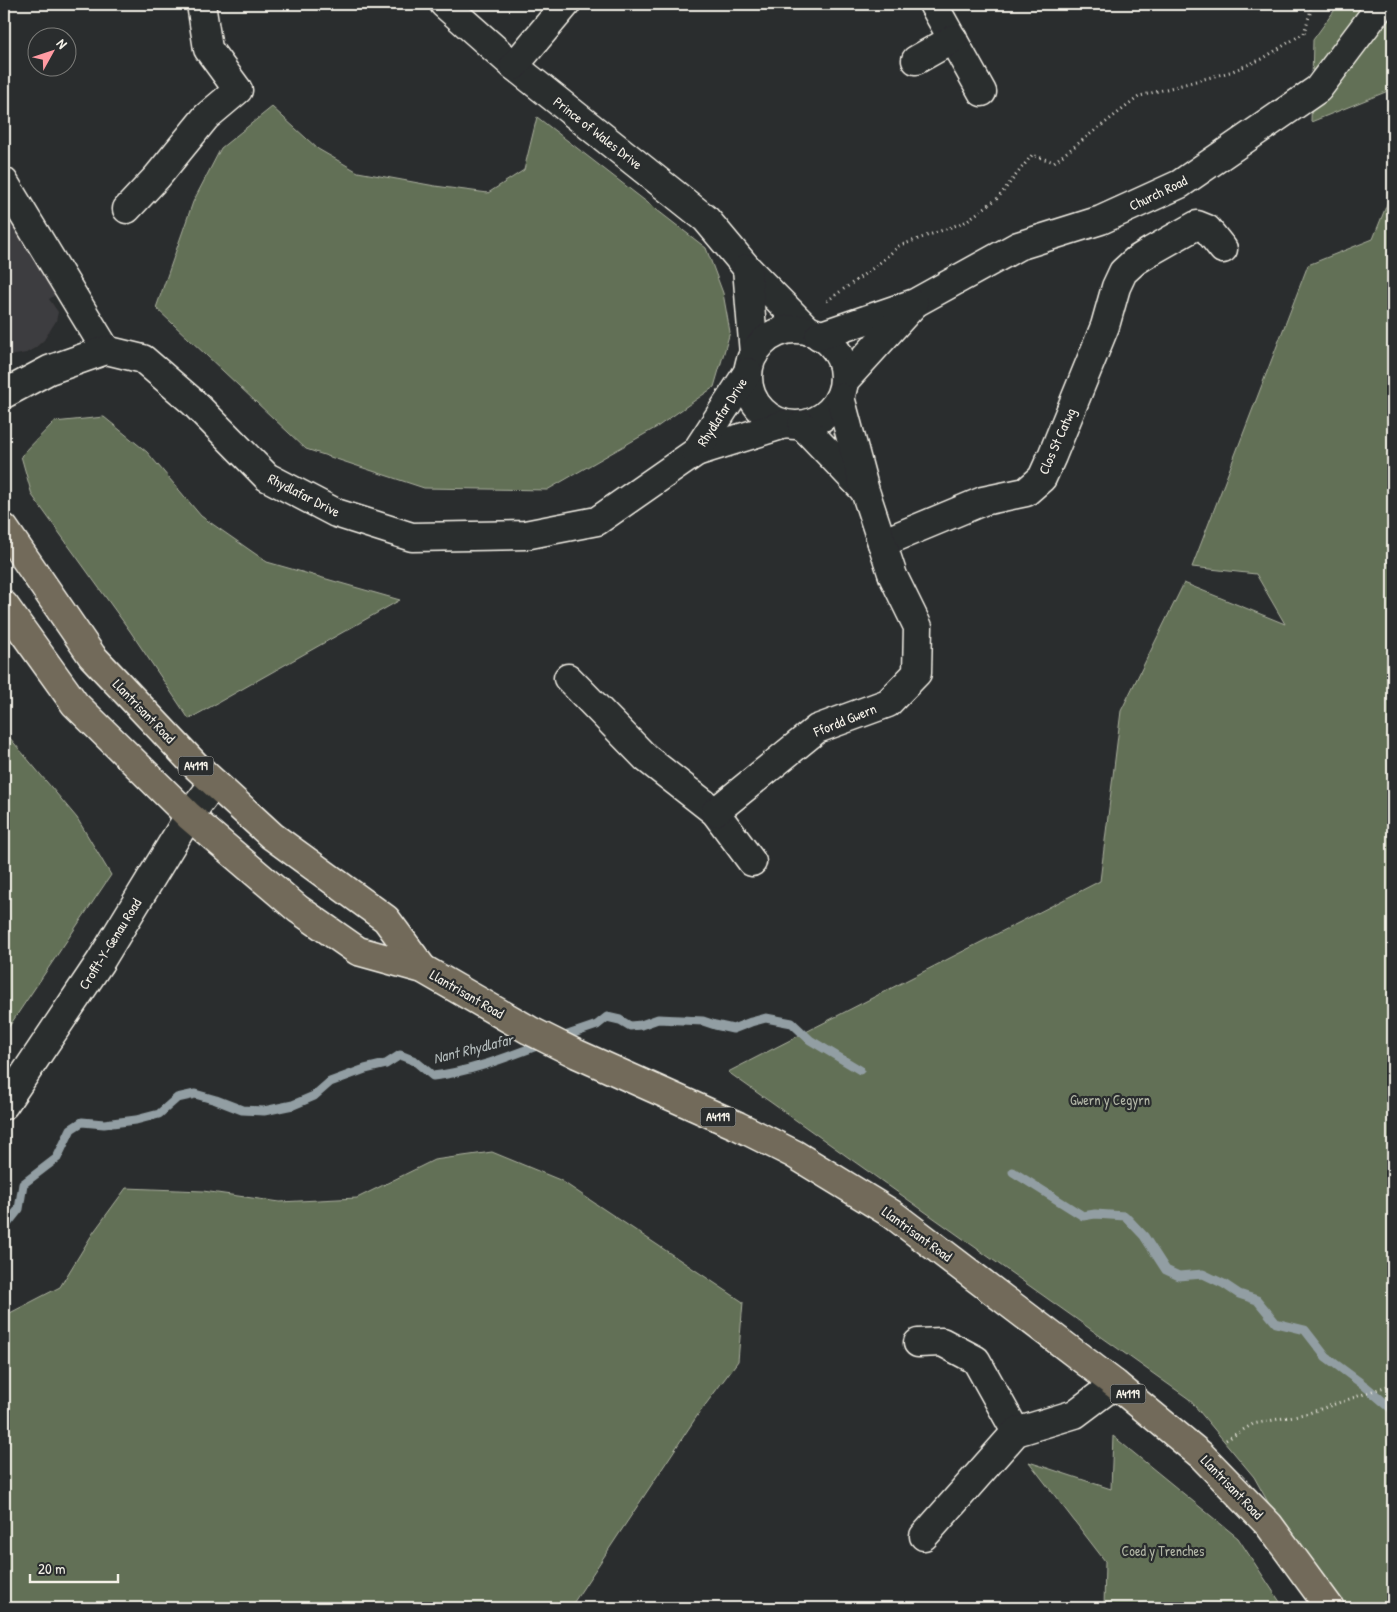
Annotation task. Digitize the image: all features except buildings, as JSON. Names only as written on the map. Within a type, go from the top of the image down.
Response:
[{"type":"main road","name":"Llantrisant Road","points":[[4,528],[92,656],[214,783],[272,836],[386,919],[423,969]]},
{"type":"main road","name":"Llantrisant Road","points":[[4,605],[75,704],[189,816],[298,909],[358,951],[423,969],[529,1030],[577,1054],[738,1126],[794,1154],[892,1214],[1115,1384],[1201,1455],[1269,1525],[1330,1608]]},
{"type":"street","points":[[127,209],[157,177],[206,117],[238,90],[208,49],[201,4]]},
{"type":"street","name":"Prince of Wales Drive","points":[[444,4],[514,66],[706,219],[747,268],[814,333]]},
{"type":"street","points":[[514,66],[566,4]]},
{"type":"street","points":[[933,4],[982,92]]},
{"type":"street","name":"Church Road","points":[[814,333],[915,303],[1018,246],[1101,220],[1180,184],[1318,89],[1382,4]]},
{"type":"street","points":[[916,60],[953,39]]},
{"type":"street","points":[[4,182],[106,350],[49,370],[4,394]]},
{"type":"street","name":"Clos St Catwg","points":[[882,543],[983,501],[1026,492],[1042,478],[1052,456],[1106,326],[1116,287],[1123,272],[1135,261],[1197,225],[1207,229],[1223,249]]},
{"type":"street","points":[[747,268],[751,363],[749,389],[756,404],[770,418],[794,424],[817,421],[831,411],[842,389],[843,366],[836,350],[824,338],[814,333],[795,329],[779,332],[764,341],[751,363]]},
{"type":"street","name":"Church Road","points":[[842,389],[915,303]]},
{"type":"street","name":"Rhydlafar Drive","points":[[106,350],[142,359],[194,403],[267,478],[336,513],[412,536],[525,535],[597,521],[696,452],[794,424]]},
{"type":"street","name":"Rhydlafar Drive","points":[[696,452],[751,363]]},
{"type":"street","name":"Ffordd Gwern","points":[[715,812],[817,729],[888,703],[917,673],[918,627],[893,576],[865,491],[842,389]]},
{"type":"street","name":"Ffordd Gwern","points":[[794,424],[865,491]]},
{"type":"street","points":[[568,678],[646,758],[715,812],[752,862]]},
{"type":"street","name":"Crofft-Y-Genau Road","points":[[4,1105],[100,962],[189,816],[214,783]]},
{"type":"street","points":[[918,1343],[942,1342],[976,1360],[1016,1432]]},
{"type":"street","points":[[924,1536],[1016,1432],[1075,1414],[1115,1384]]},
{"type":"path","points":[[791,312],[826,302],[900,246],[965,222],[998,198],[1032,156],[1054,162],[1140,96],[1230,72],[1262,59],[1304,33],[1311,10],[1310,4]]},
{"type":"path","points":[[1201,1455],[1253,1424],[1309,1413],[1393,1384]]},
{"type":"shaded area","points":[[4,206],[57,294],[49,299],[58,312],[56,321],[44,340],[35,348],[26,353],[4,357]]},
{"type":"green space","points":[[1339,4],[1393,4],[1393,89],[1311,122],[1313,40]]},
{"type":"green space","points":[[272,107],[318,149],[358,172],[435,186],[488,193],[524,170],[537,117],[706,248],[723,293],[730,332],[714,387],[657,427],[547,490],[424,488],[306,449],[156,308],[193,202],[221,148]]},
{"type":"green space","name":"Gwern y Cegyrn","points":[[1393,189],[1393,1608],[1341,1608],[1288,1538],[1254,1477],[1189,1399],[728,1072],[1100,881],[1121,711],[1184,583],[1285,624],[1256,574],[1192,567],[1308,265],[1373,239]]},
{"type":"green space","points":[[104,417],[147,452],[201,516],[267,562],[400,600],[189,719],[130,631],[32,495],[21,456],[54,422]]},
{"type":"green space","points":[[4,731],[77,818],[111,875],[4,1034]]},
{"type":"green space","points":[[492,1152],[560,1180],[743,1302],[738,1361],[697,1416],[570,1608],[4,1608],[4,1315],[60,1287],[93,1233],[126,1188],[203,1191],[280,1202],[357,1198],[434,1160]]},
{"type":"green space","name":"Coed y Trenches","points":[[1113,1436],[1238,1538],[1284,1608],[1104,1608],[1105,1561],[1029,1462],[1111,1489]]},
{"type":"waterway","name":"Nant Rhydlafar","points":[[559,1038],[597,1025],[607,1017],[620,1020],[630,1026],[641,1025],[658,1019],[703,1021],[733,1029],[766,1018],[792,1023],[810,1040],[860,1070]]},
{"type":"waterway","name":"Nant Rhydlafar","points":[[4,1228],[19,1209],[23,1184],[57,1158],[71,1129],[82,1122],[104,1124],[136,1120],[159,1114],[177,1098],[195,1094],[242,1110],[264,1111],[293,1105],[314,1096],[330,1082],[365,1069],[386,1064],[400,1055],[415,1061],[433,1076],[475,1068],[542,1044]]},
{"type":"waterway","name":"Nant Rhydlafar","points":[[1013,1172],[1083,1216],[1095,1214],[1125,1216],[1144,1236],[1166,1270],[1179,1276],[1203,1274],[1239,1294],[1257,1300],[1276,1323],[1305,1330],[1326,1357],[1393,1410]]}]
